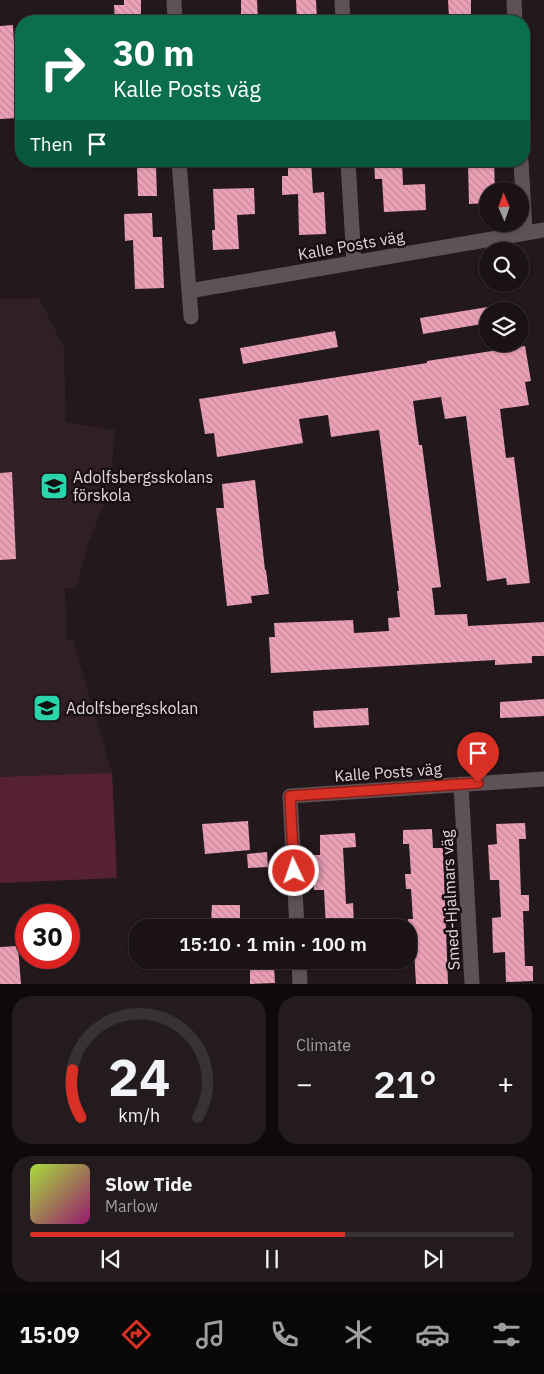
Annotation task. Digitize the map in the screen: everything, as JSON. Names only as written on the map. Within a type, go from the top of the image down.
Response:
[{"type":"street","points":[[174,0],[175,15]]},
{"type":"street","points":[[342,0],[343,15]]},
{"type":"street","points":[[514,0],[515,15]]},
{"type":"street","points":[[179,167],[191,317]]},
{"type":"street","points":[[348,167],[354,263]]},
{"type":"street","points":[[521,167],[522,182]]},
{"type":"street","name":"Kalle Posts väg","points":[[529,232],[544,230]]},
{"type":"street","name":"Kalle Posts väg","points":[[189,291],[525,232]]},
{"type":"street","name":"Kalle Posts väg","points":[[297,919],[290,796],[544,779]]},
{"type":"street","name":"Smed-Hjalmars väg","points":[[461,784],[472,984]]},
{"type":"street","points":[[299,969],[300,984]]},
{"type":"shaded area","points":[[39,298],[64,348],[66,422],[115,430],[112,468],[104,504],[88,544],[76,589],[65,588],[67,639],[73,640],[112,773],[117,878],[0,883],[0,299]]},
{"type":"shaded area","points":[[112,773],[117,878],[0,883],[0,777]]},
{"type":"building","points":[[124,0],[141,0],[141,15],[115,15],[114,5],[124,5]]},
{"type":"building","points":[[241,0],[257,0],[258,15],[241,15]]},
{"type":"building","points":[[296,0],[316,0],[317,15],[297,15]]},
{"type":"building","points":[[448,0],[471,0],[471,15],[449,15]]},
{"type":"building","points":[[13,25],[15,118],[0,119],[0,26]]},
{"type":"building","points":[[137,167],[156,167],[157,196],[138,196]]},
{"type":"building","points":[[288,167],[311,167],[313,193],[324,192],[326,234],[299,235],[298,194],[282,195],[282,176],[288,176]]},
{"type":"building","points":[[374,167],[402,167],[403,185],[425,184],[426,210],[384,212],[382,179],[375,179]]},
{"type":"building","points":[[468,167],[494,167],[495,182],[479,182],[479,203],[469,204]]},
{"type":"building","points":[[254,188],[255,214],[237,215],[239,249],[213,250],[212,230],[215,230],[213,189]]},
{"type":"building","points":[[152,213],[153,237],[162,237],[164,288],[135,289],[133,240],[125,241],[124,214]]},
{"type":"building","points":[[479,308],[479,325],[423,334],[420,318]]},
{"type":"building","points":[[335,331],[338,347],[243,364],[240,348]]},
{"type":"building","points":[[486,352],[526,352],[531,381],[525,382],[529,405],[500,409],[506,458],[514,457],[530,583],[507,585],[506,578],[487,581],[466,416],[445,419],[441,397],[413,401],[419,445],[422,445],[441,587],[432,588],[435,615],[467,614],[468,626],[544,622],[544,656],[532,656],[532,663],[495,665],[495,660],[271,673],[269,637],[275,637],[274,623],[353,620],[354,633],[389,631],[388,618],[400,617],[397,591],[399,591],[379,430],[331,437],[328,415],[299,419],[303,443],[217,457],[214,433],[205,434],[199,399],[427,363],[427,361]]},
{"type":"building","points":[[12,472],[16,559],[0,560],[0,473]]},
{"type":"building","points":[[255,480],[269,594],[251,596],[252,603],[227,606],[216,508],[224,508],[222,484]]},
{"type":"building","points":[[544,699],[544,716],[500,718],[500,702]]},
{"type":"building","points":[[368,708],[369,725],[314,728],[313,711]]},
{"type":"building","points":[[248,821],[250,850],[205,854],[202,824]]},
{"type":"building","points":[[525,823],[526,839],[519,839],[521,895],[529,895],[529,911],[523,911],[525,966],[533,966],[533,981],[506,982],[505,952],[493,953],[492,918],[501,917],[499,880],[490,880],[488,845],[497,844],[496,824]]},
{"type":"building","points":[[432,829],[433,848],[443,848],[448,984],[416,984],[417,919],[413,919],[411,889],[406,889],[405,874],[411,874],[409,844],[403,844],[403,830]]},
{"type":"building","points":[[355,833],[356,847],[343,848],[346,904],[353,903],[354,919],[326,919],[324,890],[314,890],[313,855],[320,855],[320,835]]},
{"type":"building","points":[[267,852],[268,867],[248,868],[247,854]]},
{"type":"building","points":[[212,905],[240,905],[240,919],[211,919]]},
{"type":"building","points":[[15,946],[15,969],[20,969],[21,984],[0,984],[0,947]]},
{"type":"building","points":[[250,969],[274,969],[275,983],[250,984]]},
{"type":"place","name":"Adolfsbergsskolans förskola","points":[[54,486]]},
{"type":"place","name":"Adolfsbergsskolan","points":[[47,708]]},
{"type":"route","points":[[294,871],[290,796],[478,783]]}]
